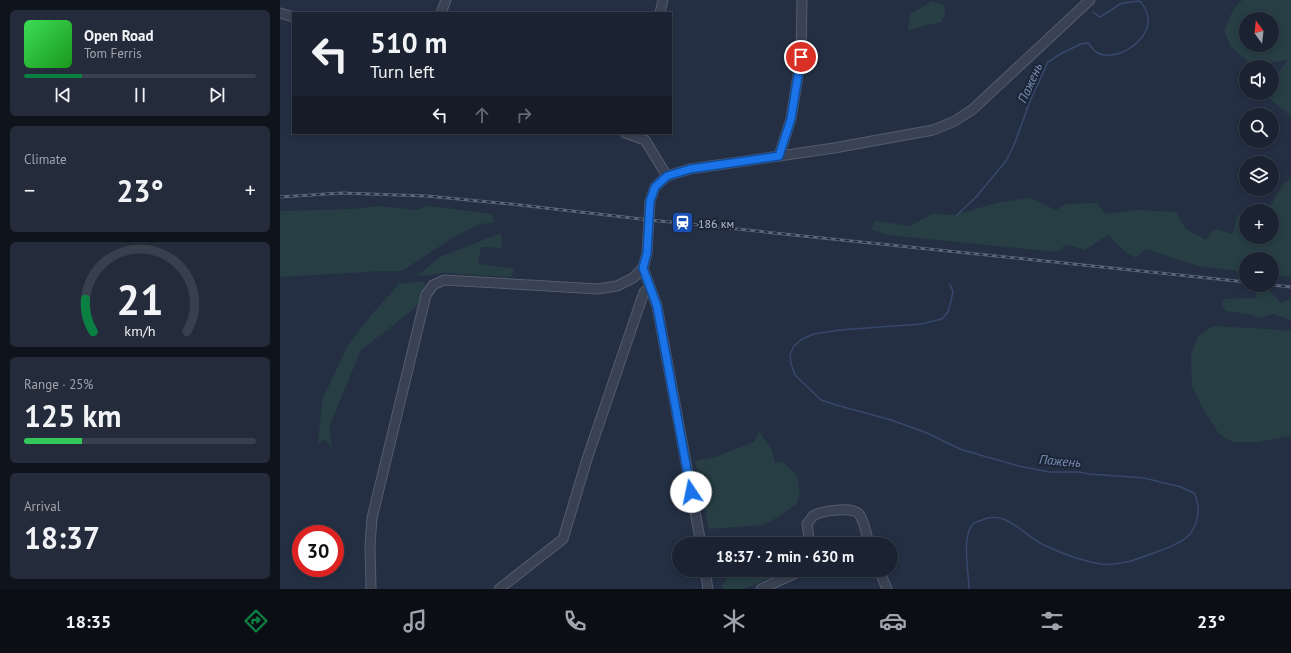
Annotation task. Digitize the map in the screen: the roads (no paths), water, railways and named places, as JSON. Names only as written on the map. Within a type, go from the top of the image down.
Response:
[{"type":"street","points":[[441,12],[446,0]]},
{"type":"street","points":[[660,12],[663,0]]},
{"type":"street","points":[[779,156],[791,119],[801,57],[802,0]]},
{"type":"street","points":[[371,589],[370,545],[372,518],[426,295],[433,285],[444,280],[598,289],[617,286],[633,278],[643,268],[647,253],[650,201],[655,187],[667,176],[690,169],[779,156],[934,130],[955,121],[973,109],[1090,0]]},
{"type":"street","points":[[280,12],[292,17]]},
{"type":"street","points":[[632,134],[646,136],[667,176]]},
{"type":"street","points":[[643,268],[657,306],[700,537]]},
{"type":"street","points":[[499,589],[563,539],[587,459],[644,292],[650,288]]},
{"type":"street","points":[[809,537],[807,524],[813,516],[850,509],[858,513],[863,522],[867,537]]},
{"type":"street","points":[[706,577],[708,589]]},
{"type":"street","points":[[761,589],[786,577]]},
{"type":"street","points":[[883,577],[890,588]]},
{"type":"waterway","name":"Пажень","points":[[956,216],[976,197],[1006,161],[1014,145],[1030,101],[1048,62],[1062,53],[1081,44],[1088,43],[1096,52],[1104,55],[1120,53],[1136,44],[1142,38],[1148,23],[1146,11],[1140,1],[1122,3],[1100,17],[1093,12]]},
{"type":"waterway","name":"Пажень","points":[[950,284],[953,292],[951,301],[948,312],[942,319],[921,324],[840,330],[814,334],[802,339],[794,346],[790,354],[795,375],[821,400],[891,420],[927,433],[960,449],[1019,466],[1049,472],[1079,472],[1144,478],[1181,487],[1194,493],[1198,504],[1197,520],[1186,538],[1166,549],[1126,562],[1114,564],[1094,563],[1059,552],[1038,542],[1008,521],[999,518],[991,517],[978,521],[973,524],[967,537],[966,555],[969,589]]},
{"type":"railway","points":[[280,197],[341,193],[427,196],[1239,281]]},
{"type":"railway","points":[[1279,286],[1291,287]]},
{"type":"place","name":"186 км","points":[[682,223]]}]
